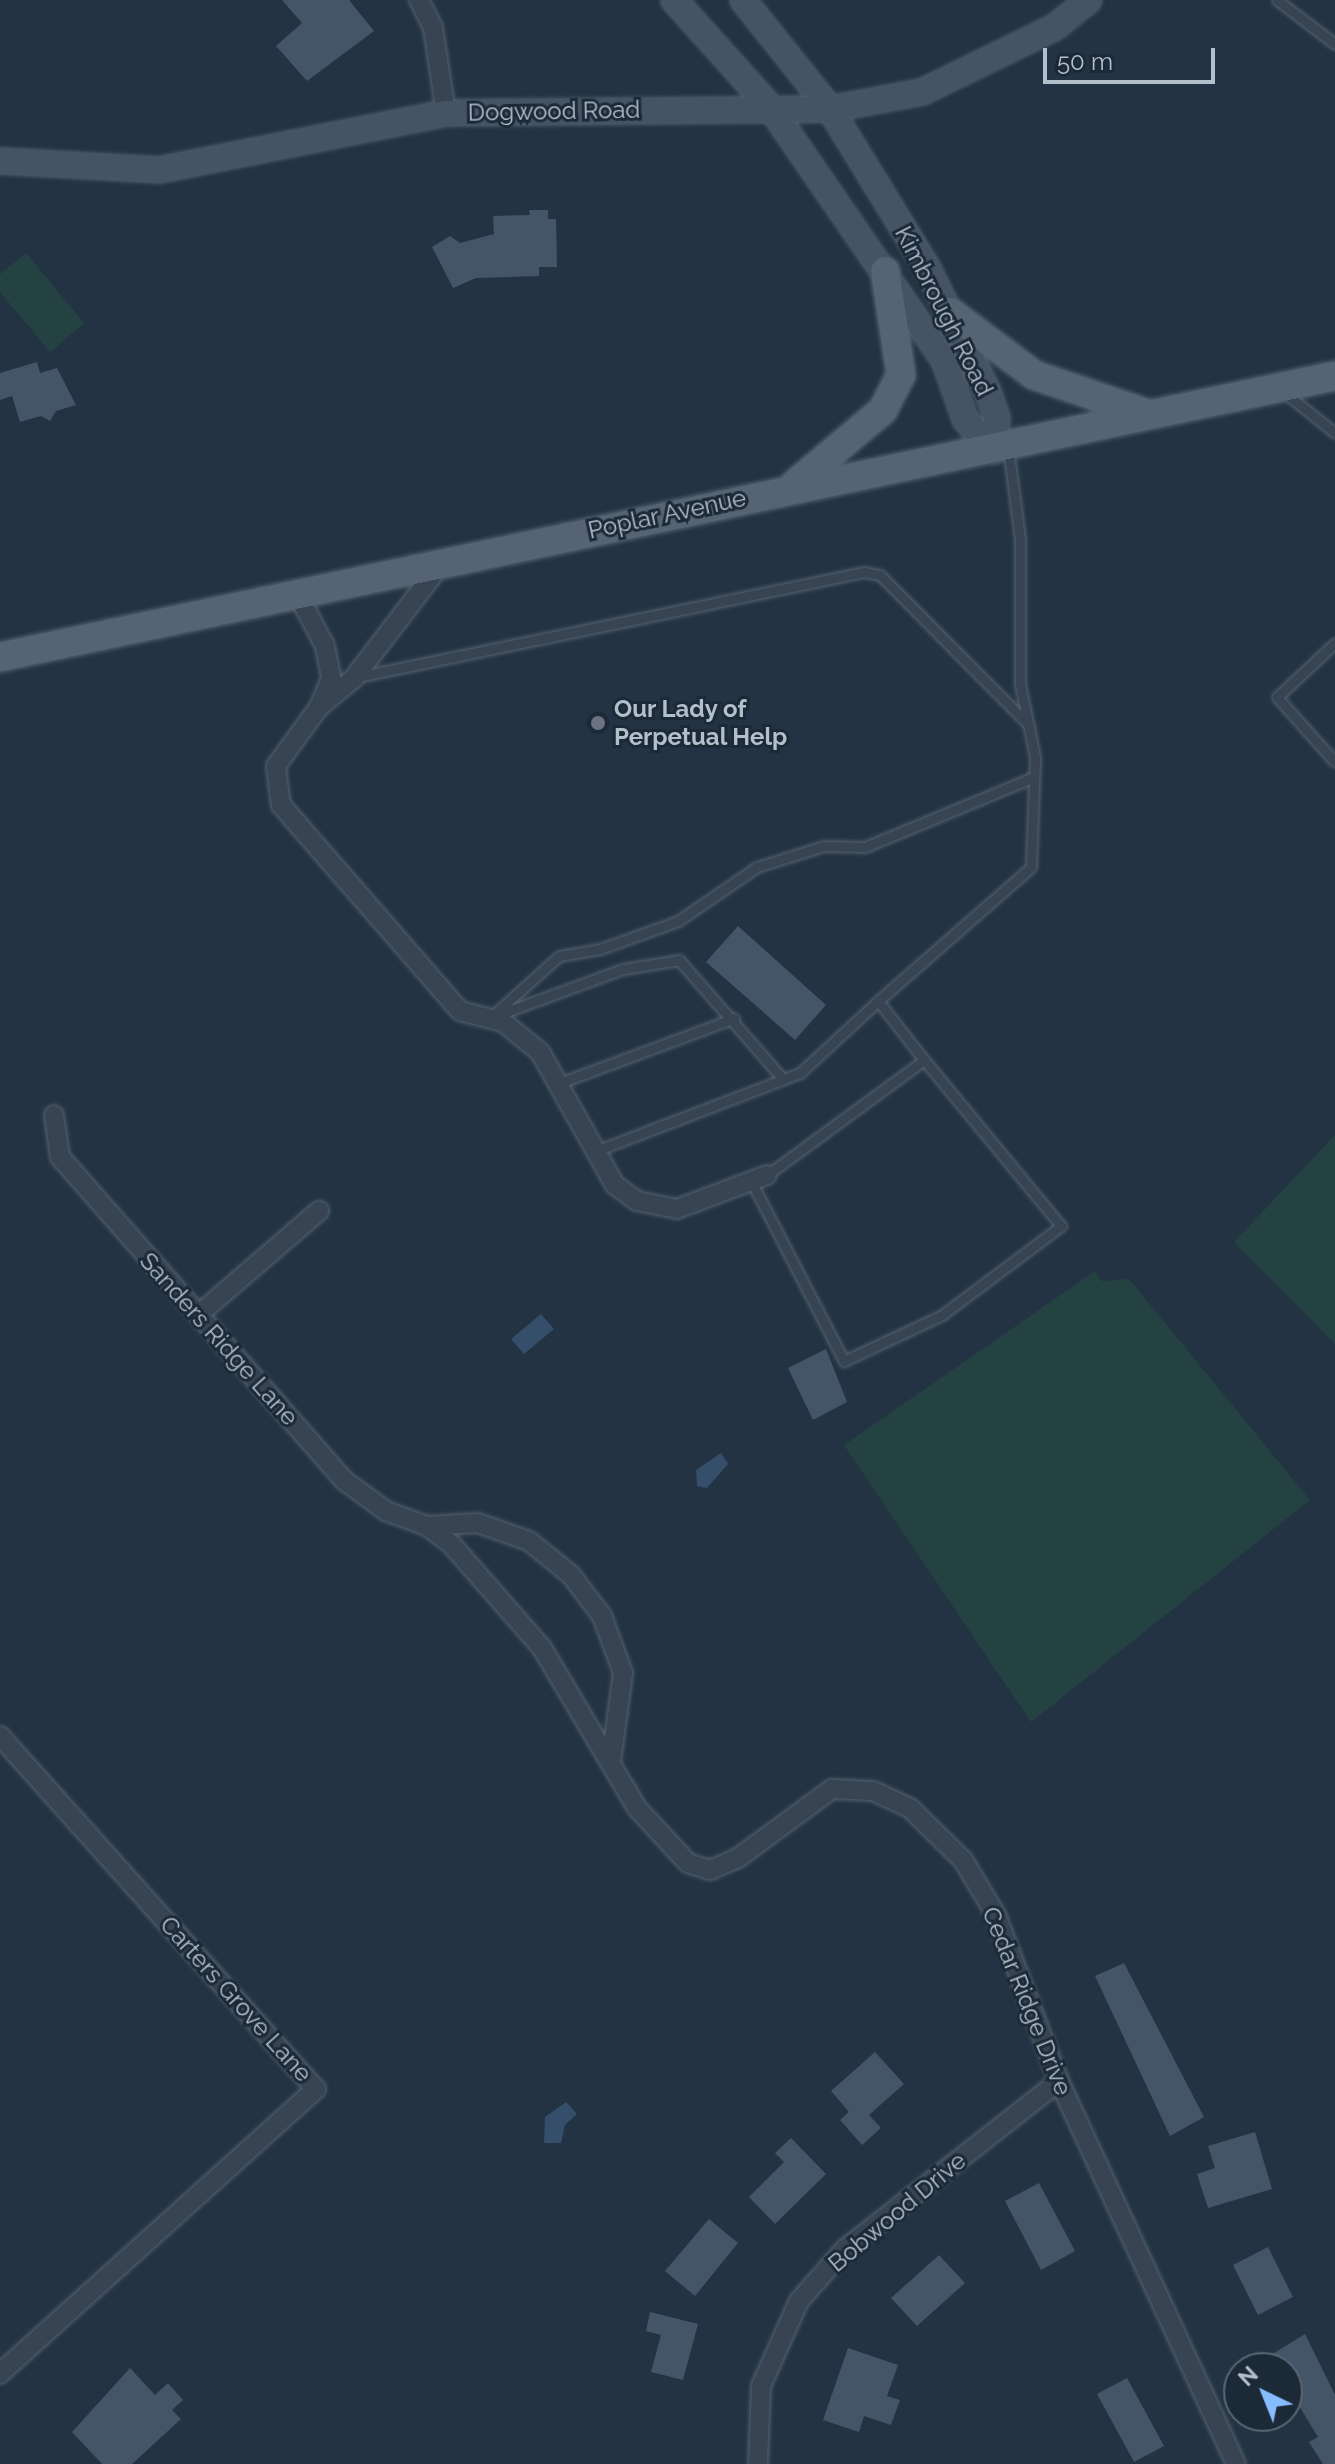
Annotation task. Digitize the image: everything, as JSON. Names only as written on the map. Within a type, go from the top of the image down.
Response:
[{"type":"main road","points":[[791,487],[883,410],[901,375],[885,271]]},
{"type":"main road","points":[[950,312],[1034,375],[1150,414]]},
{"type":"main road","name":"Poplar Avenue","points":[[0,657],[791,487],[1000,449],[1335,376]]},
{"type":"street","points":[[419,0],[433,28],[446,113]]},
{"type":"street","name":"Kimbrough Road","points":[[674,0],[770,107],[945,362],[965,419],[1000,449]]},
{"type":"street","name":"Kimbrough Road","points":[[743,0],[830,109],[950,312],[997,418],[1000,449]]},
{"type":"street","name":"Dogwood Road","points":[[0,161],[159,170],[446,113],[770,107],[830,109],[922,92],[1055,27],[1089,0]]},
{"type":"street","points":[[319,707],[354,678],[443,562]]},
{"type":"street","points":[[297,593],[325,646],[331,678],[319,707],[276,766],[281,805],[460,1011],[491,1017],[528,1039],[557,1084],[592,1153],[615,1185],[657,1207],[689,1207],[759,1178]]},
{"type":"street","name":"Sanders Ridge Lane","points":[[54,1115],[60,1157],[345,1481],[386,1511],[427,1526],[451,1544],[542,1648],[637,1808]]},
{"type":"street","points":[[198,1315],[319,1211]]},
{"type":"street","name":"Sanders Ridge Lane","points":[[427,1526],[478,1523],[529,1541],[571,1575],[602,1616],[623,1673],[611,1761]]},
{"type":"street","name":"Carters Grove Lane","points":[[0,1736],[316,2089],[0,2374]]},
{"type":"street","name":"Cedar Ridge Drive","points":[[637,1808],[688,1863],[710,1870],[738,1858],[832,1789],[873,1791],[910,1808],[963,1860],[996,1915],[1059,2081],[1236,2464]]},
{"type":"street","name":"Bobwood Drive","points":[[758,2464],[761,2386],[799,2301],[845,2249],[1059,2081]]},
{"type":"lane","points":[[1278,1],[1335,44]]},
{"type":"lane","points":[[1278,388],[1335,433]]},
{"type":"lane","points":[[592,1153],[781,1077],[800,1073],[1031,867],[1034,777],[1029,725],[1020,684],[1020,539],[1000,449]]},
{"type":"lane","points":[[354,678],[864,572],[880,575],[1029,725]]},
{"type":"lane","points":[[1335,643],[1277,697],[1335,762]]},
{"type":"lane","points":[[491,1017],[559,956],[600,949],[678,921],[787,855],[865,847],[1034,777]]},
{"type":"lane","points":[[491,1017],[623,969],[679,960],[734,1018],[781,1077]]},
{"type":"lane","points":[[878,1001],[1061,1226],[942,1315],[844,1361],[759,1178],[924,1060]]},
{"type":"lane","points":[[557,1084],[734,1018]]},
{"type":"green space","points":[[26,253],[84,323],[50,352],[0,292],[0,274]]},
{"type":"green space","points":[[1335,1135],[1335,1344],[1234,1242]]},
{"type":"green space","points":[[1095,1271],[1101,1281],[1129,1279],[1310,1500],[1031,1722],[844,1445]]},
{"type":"water","points":[[541,1314],[554,1329],[524,1354],[511,1339]]},
{"type":"water","points":[[721,1453],[728,1464],[707,1488],[697,1486],[696,1470]]},
{"type":"water","points":[[566,2102],[577,2114],[565,2125],[561,2143],[544,2143],[545,2117]]},
{"type":"building","points":[[282,0],[349,0],[374,31],[307,81],[276,46],[302,23]]},
{"type":"building","points":[[529,210],[548,210],[548,219],[556,219],[557,267],[539,267],[539,276],[476,278],[453,288],[432,247],[450,236],[460,243],[494,234],[493,216],[530,215]]},
{"type":"building","points":[[37,362],[40,373],[57,368],[76,405],[56,411],[50,421],[41,416],[20,422],[12,396],[0,400],[0,373]]},
{"type":"building","points":[[738,926],[826,1005],[795,1040],[706,962]]},
{"type":"building","points":[[826,1349],[847,1402],[813,1420],[788,1368]]},
{"type":"building","points":[[1124,1963],[1204,2117],[1170,2136],[1095,1976]]},
{"type":"building","points":[[875,2052],[904,2084],[869,2115],[881,2128],[862,2145],[840,2120],[849,2112],[831,2091]]},
{"type":"building","points":[[1255,2132],[1272,2189],[1208,2208],[1197,2174],[1215,2168],[1208,2146]]},
{"type":"building","points":[[791,2138],[826,2174],[775,2224],[749,2197],[784,2162],[775,2153]]},
{"type":"building","points":[[1039,2183],[1075,2251],[1041,2270],[1005,2201]]},
{"type":"building","points":[[709,2219],[738,2243],[695,2296],[665,2271]]},
{"type":"building","points":[[1268,2247],[1293,2297],[1258,2315],[1233,2265]]},
{"type":"building","points":[[939,2255],[965,2283],[917,2326],[891,2298]]},
{"type":"building","points":[[650,2312],[698,2324],[683,2380],[651,2372],[661,2335],[646,2331]]},
{"type":"building","points":[[1305,2334],[1335,2395],[1335,2464],[1323,2464],[1309,2442],[1318,2437],[1303,2412],[1303,2352],[1276,2352]]},
{"type":"building","points":[[848,2348],[898,2365],[887,2396],[900,2400],[891,2425],[864,2416],[859,2432],[823,2420]]},
{"type":"building","points":[[130,2368],[155,2395],[168,2383],[183,2400],[172,2410],[181,2419],[132,2464],[102,2464],[72,2432]]},
{"type":"building","points":[[1127,2378],[1164,2446],[1134,2462],[1097,2394]]},
{"type":"place","name":"Our Lady of Perpetual Help","points":[[598,723]]}]
